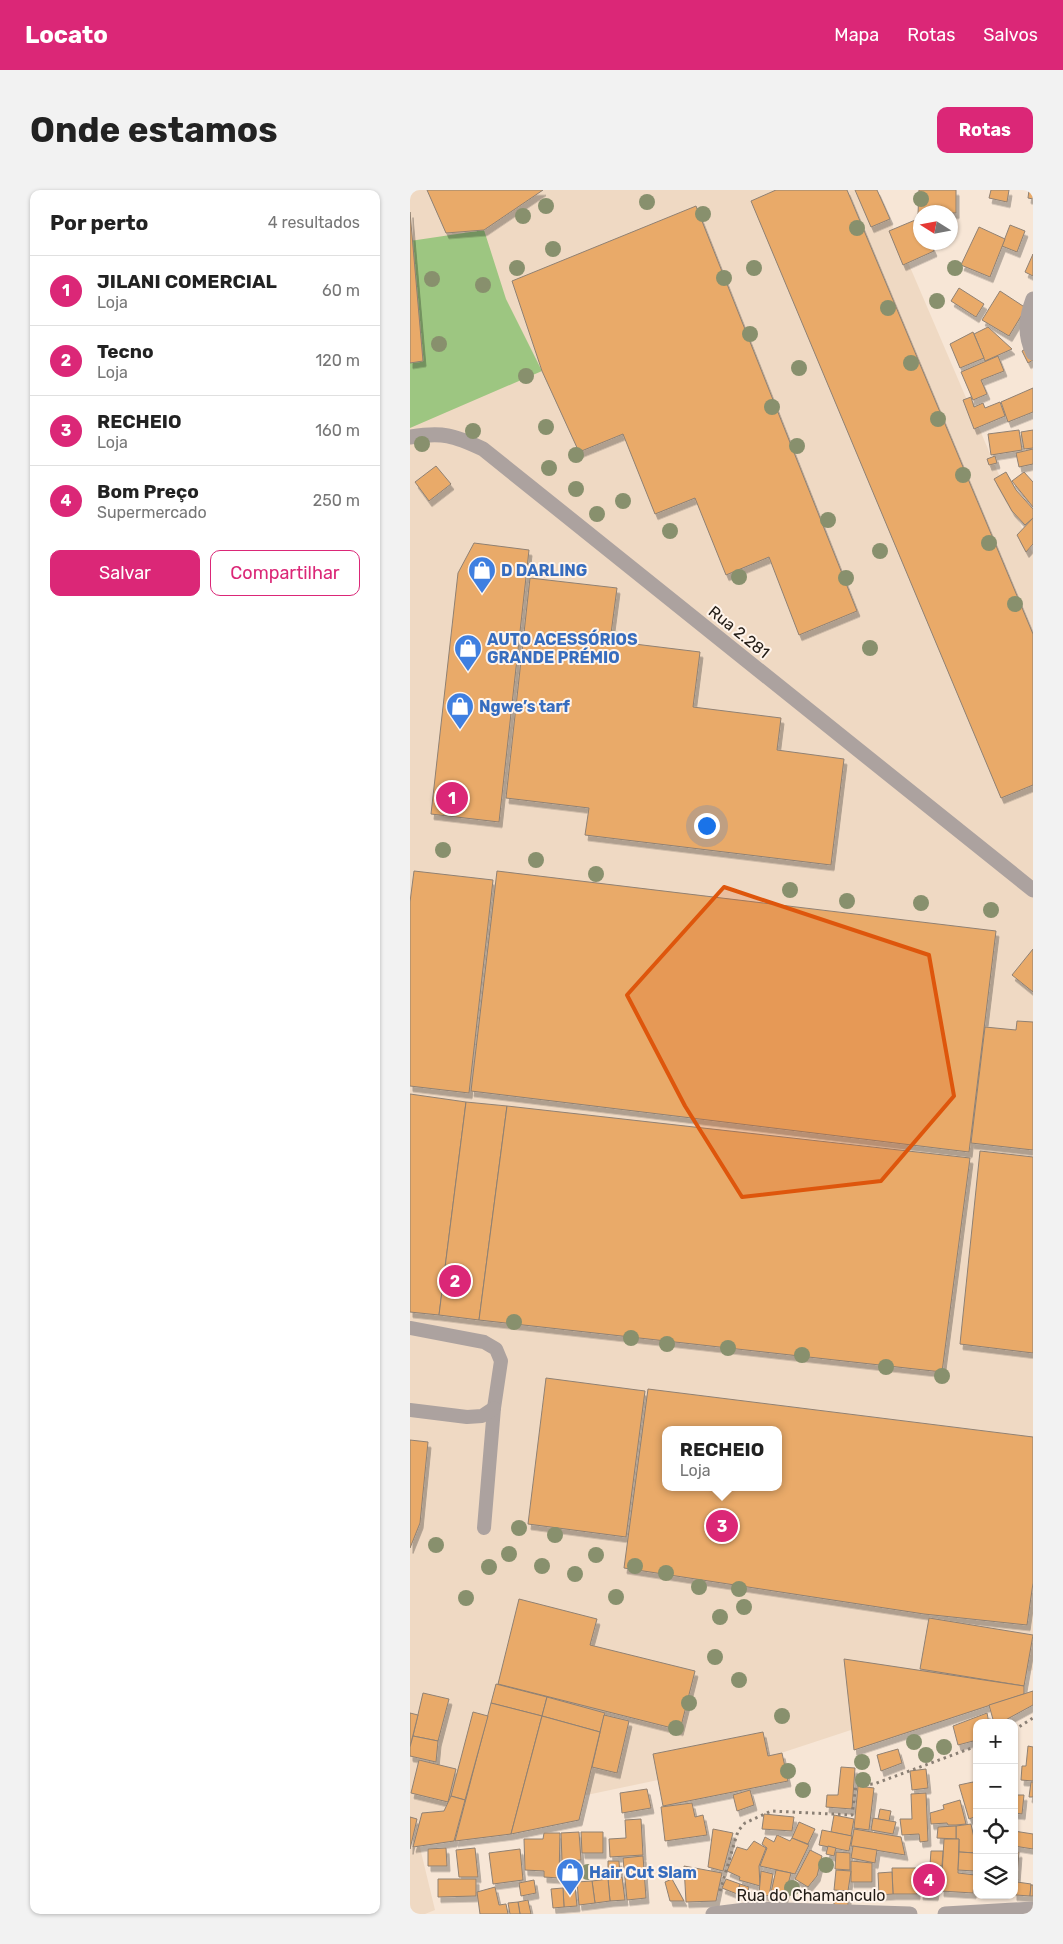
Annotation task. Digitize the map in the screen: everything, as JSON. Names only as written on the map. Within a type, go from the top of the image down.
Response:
[{"type":"street","points":[[1033,299],[1028,312],[1026,331],[1033,353]]},
{"type":"street","name":"Rua 2.281","points":[[410,437],[432,434],[457,436],[483,449],[1033,890]]},
{"type":"street","name":"Rua do Chamanculo","points":[[714,1914],[754,1908],[910,1914]]},
{"type":"street","points":[[945,1914],[1033,1909]]},
{"type":"lane","points":[[410,1328],[484,1342],[496,1349],[501,1361],[494,1408],[484,1528]]},
{"type":"lane","points":[[410,1410],[468,1417],[482,1416],[494,1408]]},
{"type":"path","points":[[1018,1727],[1033,1718]]},
{"type":"path","points":[[714,1914],[738,1831],[745,1823],[771,1811],[852,1815],[856,1785],[874,1784],[973,1747]]},
{"type":"highlighted area","points":[[724,887],[929,955],[954,1096],[881,1181],[742,1197],[685,1106],[627,995]]},
{"type":"shaded area","points":[[410,190],[877,190],[1033,554],[1033,1670],[772,1756],[416,1831],[435,1910],[425,1914],[410,1914]]},
{"type":"green space","points":[[484,230],[506,299],[542,371],[410,428],[410,241]]},
{"type":"building","points":[[427,190],[543,190],[484,230],[446,233]]},
{"type":"building","points":[[776,190],[847,190],[1033,634],[1033,785],[1001,798],[751,201]]},
{"type":"building","points":[[855,190],[877,190],[890,219],[871,227]]},
{"type":"building","points":[[919,190],[956,190],[956,205],[918,205]]},
{"type":"building","points":[[991,190],[1009,190],[1007,202],[989,198]]},
{"type":"building","points":[[1029,190],[1033,190],[1033,199],[1028,198]]},
{"type":"building","points":[[696,206],[857,611],[799,635],[769,557],[726,575],[695,498],[655,514],[623,434],[579,452],[542,371],[512,281]]},
{"type":"building","points":[[410,212],[423,361],[410,363]]},
{"type":"building","points":[[913,221],[913,250],[934,251],[903,265],[889,231]]},
{"type":"building","points":[[1010,225],[1025,231],[1017,252],[1002,246]]},
{"type":"building","points":[[979,227],[1005,239],[990,277],[961,265]]},
{"type":"building","points":[[1033,254],[1033,276],[1025,272]]},
{"type":"building","points":[[959,288],[984,304],[976,317],[951,301]]},
{"type":"building","points":[[1000,291],[1026,308],[1009,336],[982,320]]},
{"type":"building","points":[[988,327],[1012,349],[985,361],[974,334]]},
{"type":"building","points":[[973,332],[984,358],[960,368],[950,344]]},
{"type":"building","points":[[1033,344],[1033,360],[1028,363],[1022,351]]},
{"type":"building","points":[[998,356],[1004,371],[981,380],[987,394],[973,400],[961,372]]},
{"type":"building","points":[[1033,388],[1033,412],[1008,422],[1001,402]]},
{"type":"building","points":[[971,397],[974,407],[983,403],[985,408],[1000,402],[1005,416],[974,429],[963,400]]},
{"type":"building","points":[[1019,430],[1022,450],[991,455],[988,434]]},
{"type":"building","points":[[1033,430],[1033,448],[1024,449],[1021,432]]},
{"type":"building","points":[[1033,449],[1033,464],[1019,467],[1016,453]]},
{"type":"building","points":[[995,456],[997,463],[989,465],[987,459]]},
{"type":"building","points":[[436,466],[451,484],[429,501],[415,482]]},
{"type":"building","points":[[1006,472],[1016,490],[1033,509],[1033,518],[1025,525],[1012,511],[994,479]]},
{"type":"building","points":[[1024,472],[1033,482],[1033,507],[1012,481]]},
{"type":"building","points":[[1033,518],[1033,544],[1026,552],[1017,535]]},
{"type":"building","points":[[474,543],[529,550],[499,822],[431,814],[458,573]]},
{"type":"building","points":[[530,578],[617,588],[610,641],[700,652],[693,707],[781,718],[777,750],[844,759],[831,865],[585,835],[589,808],[506,798]]},
{"type":"building","points":[[414,871],[493,880],[469,1093],[410,1086],[410,902]]},
{"type":"building","points":[[497,871],[996,931],[969,1152],[471,1091]]},
{"type":"building","points":[[1033,949],[1033,992],[1012,975]]},
{"type":"building","points":[[1017,1021],[1033,1022],[1033,1150],[971,1143],[985,1027],[1016,1030]]},
{"type":"building","points":[[410,1094],[466,1102],[439,1315],[410,1312]]},
{"type":"building","points":[[466,1102],[507,1106],[479,1320],[439,1315]]},
{"type":"building","points":[[507,1106],[970,1158],[942,1372],[479,1320]]},
{"type":"building","points":[[980,1151],[1033,1157],[1033,1353],[960,1344]]},
{"type":"building","points":[[546,1378],[645,1391],[626,1537],[528,1524]]},
{"type":"building","points":[[648,1389],[1033,1437],[1033,1583],[1027,1625],[924,1614],[624,1568]]},
{"type":"building","points":[[410,1440],[428,1442],[420,1523],[410,1548]]},
{"type":"building","points":[[519,1599],[597,1619],[590,1645],[695,1671],[680,1730],[498,1684]]},
{"type":"building","points":[[929,1618],[1033,1635],[1024,1686],[920,1669]]},
{"type":"building","points":[[844,1659],[1024,1686],[1024,1694],[854,1750]]},
{"type":"building","points":[[496,1684],[547,1697],[542,1716],[491,1703]]},
{"type":"building","points":[[1033,1691],[1033,1705],[1007,1719],[993,1719],[989,1705]]},
{"type":"building","points":[[423,1693],[449,1699],[438,1741],[413,1736]]},
{"type":"building","points":[[547,1697],[605,1713],[600,1732],[542,1716]]},
{"type":"building","points":[[491,1703],[542,1716],[511,1834],[455,1841]]},
{"type":"building","points":[[473,1712],[488,1716],[465,1800],[451,1796]]},
{"type":"building","points":[[410,1713],[418,1715],[410,1747]]},
{"type":"building","points":[[987,1713],[988,1719],[973,1719],[973,1741],[958,1745],[953,1726]]},
{"type":"building","points":[[604,1715],[629,1721],[617,1773],[592,1767]]},
{"type":"building","points":[[542,1716],[600,1732],[579,1820],[511,1834]]},
{"type":"building","points":[[763,1732],[768,1756],[782,1753],[788,1781],[663,1806],[653,1754]]},
{"type":"building","points":[[413,1736],[438,1741],[436,1762],[410,1756]]},
{"type":"building","points":[[1028,1746],[1033,1747],[1033,1781],[1021,1780],[1022,1766],[1026,1766]]},
{"type":"building","points":[[898,1749],[902,1763],[881,1771],[877,1755]]},
{"type":"building","points":[[419,1760],[456,1769],[448,1802],[411,1793]]},
{"type":"building","points":[[841,1767],[855,1768],[852,1809],[826,1807],[827,1795],[838,1795]]},
{"type":"building","points":[[926,1769],[928,1788],[912,1790],[910,1771]]},
{"type":"building","points":[[973,1782],[973,1818],[969,1819],[959,1785]]},
{"type":"building","points":[[1031,1782],[1033,1782],[1033,1797],[1029,1797]]},
{"type":"building","points":[[858,1786],[874,1788],[869,1830],[854,1828]]},
{"type":"building","points":[[647,1789],[651,1808],[622,1813],[620,1793]]},
{"type":"building","points":[[750,1790],[754,1805],[737,1811],[733,1795]]},
{"type":"building","points":[[926,1793],[928,1841],[920,1842],[919,1834],[902,1835],[900,1819],[912,1819],[911,1794]]},
{"type":"building","points":[[1018,1795],[1024,1795],[1022,1814],[1018,1814]]},
{"type":"building","points":[[451,1796],[465,1800],[454,1841],[413,1847],[422,1813],[444,1811]]},
{"type":"building","points":[[960,1800],[966,1824],[931,1824],[930,1813],[944,1809],[943,1805]]},
{"type":"building","points":[[692,1803],[695,1817],[703,1815],[707,1835],[665,1841],[661,1807]]},
{"type":"building","points":[[880,1809],[891,1811],[889,1821],[878,1819]]},
{"type":"building","points":[[764,1814],[794,1817],[792,1831],[762,1829]]},
{"type":"building","points":[[834,1815],[854,1819],[851,1836],[831,1832]]},
{"type":"building","points":[[410,1817],[417,1819],[410,1849]]},
{"type":"building","points":[[873,1818],[896,1822],[893,1834],[871,1830]]},
{"type":"building","points":[[641,1819],[643,1855],[610,1857],[609,1839],[626,1838],[625,1820]]},
{"type":"building","points":[[799,1822],[815,1829],[808,1844],[792,1838]]},
{"type":"building","points":[[971,1824],[973,1853],[959,1852],[956,1826]]},
{"type":"building","points":[[956,1826],[956,1839],[937,1838],[938,1827]]},
{"type":"building","points":[[713,1829],[733,1833],[723,1871],[708,1867]]},
{"type":"building","points":[[854,1829],[901,1837],[905,1855],[851,1846]]},
{"type":"building","points":[[822,1830],[852,1836],[849,1851],[819,1845]]},
{"type":"building","points":[[579,1832],[581,1860],[562,1861],[561,1833]]},
{"type":"building","points":[[581,1832],[603,1832],[603,1853],[582,1853]]},
{"type":"building","points":[[1018,1832],[1033,1834],[1033,1849],[1018,1847]]},
{"type":"building","points":[[544,1833],[560,1833],[559,1878],[544,1877],[544,1871],[525,1870],[524,1839],[543,1839]]},
{"type":"building","points":[[777,1835],[790,1841],[792,1838],[809,1845],[795,1874],[760,1866],[767,1848],[762,1844],[765,1837],[774,1842]]},
{"type":"building","points":[[944,1839],[959,1839],[958,1873],[973,1875],[973,1893],[941,1891]]},
{"type":"building","points":[[754,1841],[766,1848],[759,1866],[760,1886],[739,1880],[740,1877],[727,1871],[737,1847],[747,1850]]},
{"type":"building","points":[[828,1846],[836,1848],[834,1856],[826,1854]]},
{"type":"building","points":[[853,1846],[877,1850],[875,1863],[851,1858]]},
{"type":"building","points":[[446,1848],[447,1866],[428,1866],[428,1849]]},
{"type":"building","points":[[475,1848],[478,1877],[459,1877],[456,1850]]},
{"type":"building","points":[[520,1849],[523,1880],[493,1884],[489,1853]]},
{"type":"building","points":[[810,1850],[822,1856],[817,1876],[808,1887],[795,1879]]},
{"type":"building","points":[[931,1851],[943,1851],[942,1866],[930,1865]]},
{"type":"building","points":[[836,1852],[850,1853],[850,1870],[835,1869]]},
{"type":"building","points":[[959,1852],[973,1853],[973,1871],[958,1870]]},
{"type":"building","points":[[643,1856],[646,1898],[627,1900],[623,1858]]},
{"type":"building","points":[[608,1861],[619,1861],[620,1876],[608,1877]]},
{"type":"building","points":[[851,1861],[872,1863],[872,1882],[851,1882]]},
{"type":"building","points":[[575,1863],[576,1879],[562,1879],[561,1864]]},
{"type":"building","points":[[684,1866],[722,1873],[716,1901],[686,1902]]},
{"type":"building","points":[[892,1868],[916,1868],[917,1894],[893,1894]]},
{"type":"building","points":[[923,1869],[940,1871],[935,1895],[920,1894]]},
{"type":"building","points":[[776,1870],[791,1873],[784,1900],[770,1897]]},
{"type":"building","points":[[836,1870],[851,1871],[848,1891],[834,1890]]},
{"type":"building","points":[[761,1871],[773,1874],[769,1896],[759,1894]]},
{"type":"building","points":[[892,1872],[893,1894],[879,1895],[878,1873]]},
{"type":"building","points":[[622,1877],[625,1900],[610,1901],[608,1879]]},
{"type":"building","points":[[438,1879],[476,1879],[476,1896],[438,1897]]},
{"type":"building","points":[[608,1879],[610,1901],[595,1903],[592,1881]]},
{"type":"building","points":[[672,1879],[684,1901],[670,1901],[665,1882]]},
{"type":"building","points":[[726,1879],[740,1884],[737,1894],[722,1888]]},
{"type":"building","points":[[534,1880],[536,1893],[521,1896],[519,1883]]},
{"type":"building","points":[[592,1881],[595,1903],[579,1905],[577,1882]]},
{"type":"building","points":[[1018,1882],[1031,1884],[1030,1896],[1018,1895]]},
{"type":"building","points":[[740,1884],[749,1887],[747,1895],[737,1894]]},
{"type":"building","points":[[1031,1885],[1033,1885],[1033,1896],[1030,1896]]},
{"type":"building","points":[[575,1886],[577,1906],[564,1907],[563,1888]]},
{"type":"building","points":[[495,1887],[499,1905],[506,1904],[508,1914],[480,1914],[477,1892]]},
{"type":"building","points":[[563,1888],[564,1907],[553,1908],[551,1889]]},
{"type":"building","points":[[834,1895],[848,1895],[848,1907],[834,1907]]},
{"type":"building","points":[[528,1900],[531,1914],[520,1914],[518,1902]]},
{"type":"building","points":[[518,1902],[520,1914],[510,1914],[508,1903]]},
{"type":"place","name":"D DARLING","points":[[482,594]]},
{"type":"place","name":"AUTO ACESSÓRIOS GRANDE PRÉMIO","points":[[468,672]]},
{"type":"place","name":"Ngwe’s tarf","points":[[460,730]]},
{"type":"place","name":"JILANI COMERCIAL","points":[[452,798]]},
{"type":"place","name":"Tecno","points":[[455,1281]]},
{"type":"place","name":"RECHEIO","points":[[722,1526]]},
{"type":"place","name":"Bom Preço","points":[[929,1880]]},
{"type":"place","name":"Hair Cut Slam","points":[[570,1896]]}]
